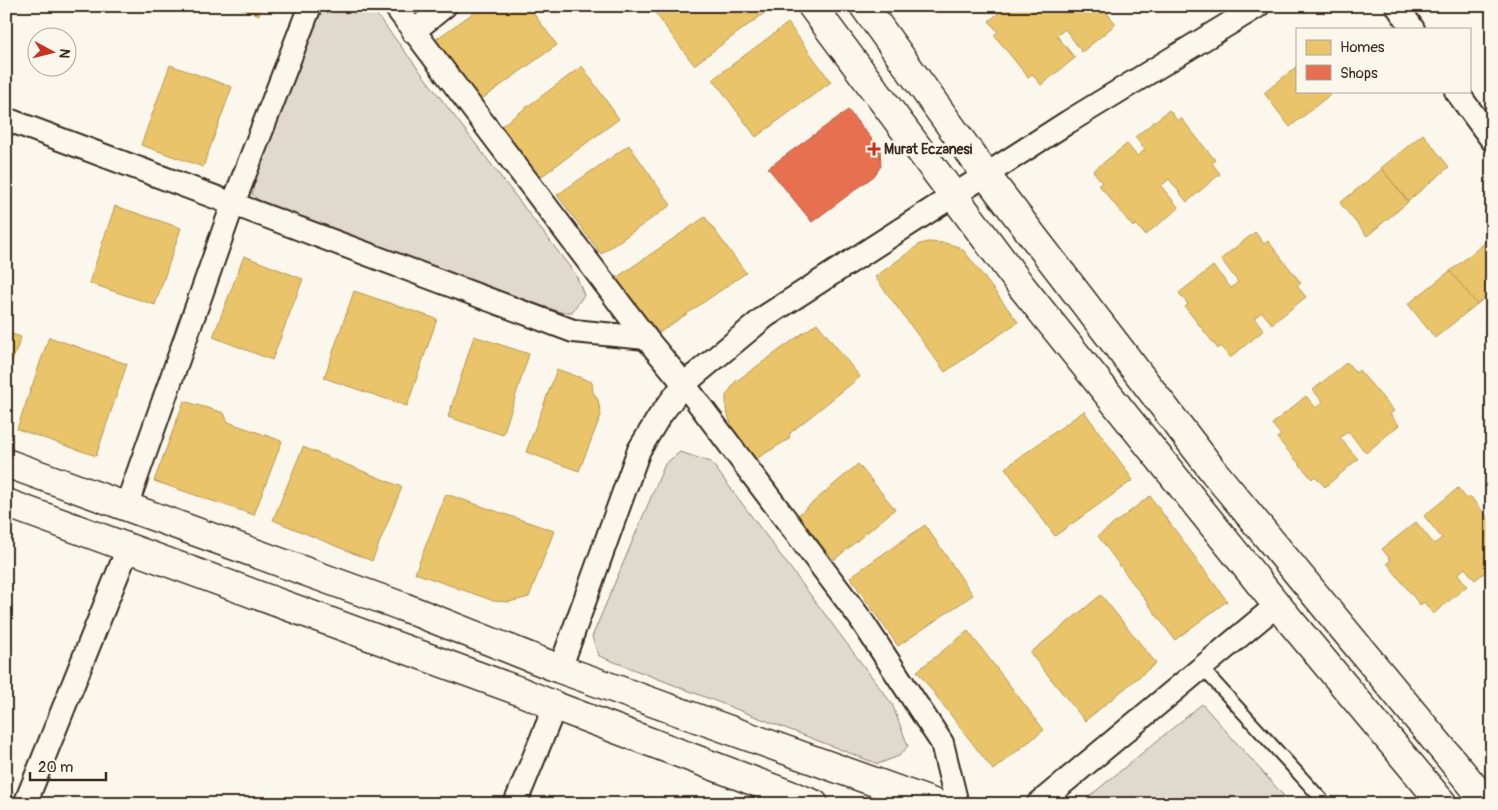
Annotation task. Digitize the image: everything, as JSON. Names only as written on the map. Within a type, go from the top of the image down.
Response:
[{"type":"street","points":[[126,507],[233,204],[310,6]]},
{"type":"street","points":[[395,6],[860,618],[942,743],[957,804]]},
{"type":"street","points":[[413,32],[446,6]]},
{"type":"street","points":[[812,6],[1022,286],[1277,605],[1443,804]]},
{"type":"street","points":[[864,6],[986,175],[1214,472],[1488,804]]},
{"type":"street","points":[[530,695],[550,665],[639,450],[659,418],[684,384],[766,316],[1068,122],[1258,6]]},
{"type":"street","points":[[1397,6],[1412,28]]},
{"type":"street","points":[[1457,92],[1492,140]]},
{"type":"street","points":[[6,119],[573,331],[646,338]]},
{"type":"street","points":[[6,463],[401,606],[550,665],[936,804]]},
{"type":"street","points":[[6,503],[530,695],[814,804]]},
{"type":"street","points":[[26,804],[128,548]]},
{"type":"street","points":[[1038,804],[1277,605]]},
{"type":"street","points":[[515,804],[566,710],[591,680]]},
{"type":"lane","points":[[1202,668],[1326,804]]},
{"type":"shaded area","points":[[370,6],[576,275],[584,295],[572,312],[560,312],[268,209],[252,194],[256,177],[323,7]]},
{"type":"shaded area","points":[[680,452],[711,462],[892,704],[908,746],[899,756],[878,764],[599,656],[592,637],[665,464]]},
{"type":"shaded area","points":[[1202,704],[1291,804],[1080,804]]},
{"type":"building: Homes","points":[[234,6],[263,6],[259,15]]},
{"type":"building: Homes","points":[[483,6],[528,6],[557,45],[479,101],[432,42]]},
{"type":"building: Homes","points":[[658,6],[774,6],[694,65],[653,10]]},
{"type":"building: Homes","points":[[1007,6],[1108,6],[1111,10],[1107,13],[1116,24],[1082,52],[1065,29],[1057,36],[1075,58],[1041,85],[1032,74],[1028,77],[994,35],[998,32],[989,21]]},
{"type":"building: Homes","points":[[788,23],[831,82],[756,137],[713,79]]},
{"type":"building: Homes","points":[[170,65],[232,87],[203,167],[141,145]]},
{"type":"building: Homes","points":[[582,66],[619,119],[538,179],[500,127]]},
{"type":"building: Homes","points":[[1296,67],[1296,92],[1332,93],[1290,127],[1264,93]]},
{"type":"building: Homes","points":[[1169,110],[1178,121],[1181,118],[1215,160],[1212,163],[1220,174],[1187,202],[1169,179],[1161,186],[1179,208],[1145,235],[1136,224],[1133,227],[1099,185],[1102,182],[1093,171],[1127,144],[1137,156],[1145,150],[1135,137]]},
{"type":"building: Homes","points":[[1423,134],[1449,167],[1408,201],[1381,168]]},
{"type":"building: Homes","points":[[629,145],[671,205],[601,254],[557,195]]},
{"type":"building: Homes","points":[[1382,169],[1408,202],[1367,236],[1340,203]]},
{"type":"building: Homes","points":[[115,206],[181,228],[155,305],[89,283]]},
{"type":"building: Homes","points":[[705,217],[746,273],[659,333],[616,278]]},
{"type":"building: Homes","points":[[1255,232],[1264,244],[1268,241],[1301,283],[1297,286],[1306,297],[1272,324],[1262,312],[1254,318],[1264,330],[1230,358],[1221,346],[1218,349],[1185,307],[1188,304],[1179,293],[1213,266],[1231,288],[1238,282],[1221,259]]},
{"type":"building: Homes","points":[[1491,238],[1492,292],[1476,305],[1449,272]]},
{"type":"building: Homes","points":[[928,242],[945,243],[959,247],[965,252],[1018,322],[945,372],[875,277],[920,244]]},
{"type":"building: Homes","points":[[244,256],[303,279],[272,360],[213,337]]},
{"type":"building: Homes","points":[[1450,271],[1477,304],[1435,338],[1408,304]]},
{"type":"building: Homes","points":[[354,291],[437,319],[407,406],[324,378]]},
{"type":"building: Homes","points":[[817,323],[860,377],[790,433],[789,439],[756,459],[734,433],[726,409],[726,396],[735,382]]},
{"type":"building: Homes","points":[[6,332],[21,337],[6,379]]},
{"type":"building: Homes","points":[[474,336],[529,354],[503,435],[448,417]]},
{"type":"building: Homes","points":[[49,337],[127,364],[96,456],[17,429]]},
{"type":"building: Homes","points":[[1347,362],[1356,373],[1359,370],[1394,411],[1390,414],[1399,425],[1366,453],[1348,431],[1340,438],[1358,459],[1325,487],[1315,476],[1312,479],[1277,438],[1281,435],[1272,424],[1306,396],[1316,408],[1323,402],[1313,390]]},
{"type":"building: Homes","points":[[557,369],[592,382],[593,392],[598,400],[601,415],[579,471],[526,452]]},
{"type":"building: Homes","points":[[184,401],[224,413],[228,422],[282,441],[254,515],[154,481]]},
{"type":"building: Homes","points":[[1084,411],[1133,480],[1055,536],[1005,468]]},
{"type":"building: Homes","points":[[303,447],[402,487],[372,561],[273,520]]},
{"type":"building: Homes","points":[[858,464],[895,509],[834,560],[797,516]]},
{"type":"building: Homes","points":[[1458,488],[1467,499],[1471,497],[1492,523],[1492,567],[1475,580],[1465,568],[1458,574],[1467,586],[1433,614],[1424,602],[1420,605],[1387,563],[1391,560],[1382,549],[1416,522],[1434,544],[1442,538],[1424,516]]},
{"type":"building: Homes","points":[[446,494],[554,531],[529,597],[509,602],[494,601],[415,573]]},
{"type":"building: Homes","points":[[1150,496],[1227,601],[1175,640],[1098,536]]},
{"type":"building: Homes","points":[[925,525],[973,595],[898,646],[850,577]]},
{"type":"building: Homes","points":[[1101,595],[1156,663],[1085,721],[1030,653]]},
{"type":"building: Homes","points":[[968,631],[1044,730],[993,770],[917,671]]},
{"type":"building: Shops","points":[[848,110],[880,149],[881,166],[874,176],[812,222],[768,168]]},
{"type":"place","name":"Murat Eczanesi","points":[[874,149]]}]
